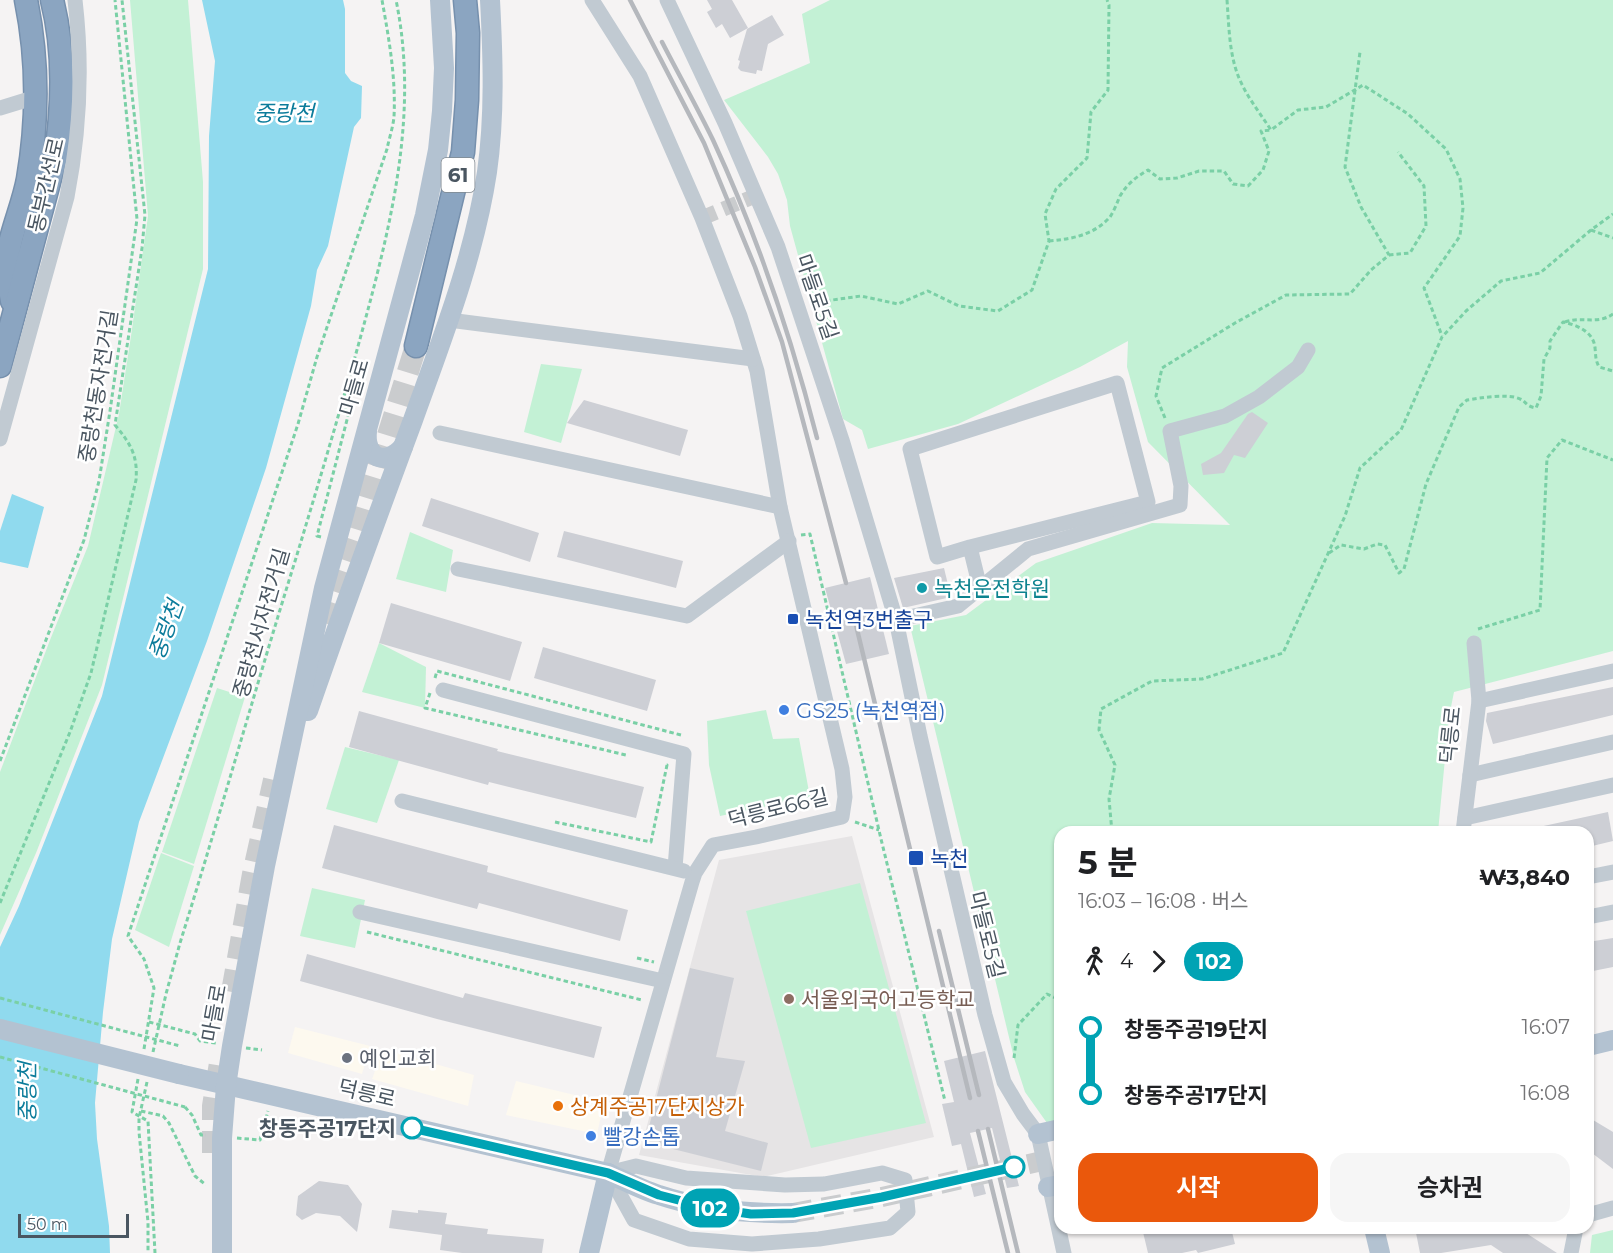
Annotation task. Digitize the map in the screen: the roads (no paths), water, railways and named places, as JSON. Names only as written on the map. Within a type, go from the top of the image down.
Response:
[{"type":"highway","points":[[14,315],[7,265],[28,181],[35,129],[36,97],[31,27],[26,0]]},
{"type":"highway","name":"동부간선로","points":[[0,366],[55,160],[59,134],[61,57],[52,0]]},
{"type":"highway","name":"61","points":[[416,346],[464,152],[468,33],[465,0]]},
{"type":"main road","name":"마들로","points":[[222,1253],[222,1138],[226,1086],[265,866],[309,656],[336,544],[426,215],[438,150],[442,111],[444,68],[440,0]]},
{"type":"main road","name":"마들로","points":[[282,784],[449,320],[475,228],[487,171],[493,64],[490,0]]},
{"type":"main road","points":[[367,428],[366,444],[374,455],[392,457],[403,447]]},
{"type":"main road","name":"덕릉로","points":[[0,1029],[226,1086],[608,1173],[659,1195],[709,1208],[751,1214],[793,1213]]},
{"type":"main road","points":[[1594,1045],[1613,1040]]},
{"type":"main road","points":[[1038,1134],[1054,1130]]},
{"type":"main road","points":[[589,1253],[608,1173]]},
{"type":"main road","points":[[1375,1234],[1380,1253]]},
{"type":"street","points":[[0,439],[67,197],[73,165],[81,83],[80,38],[75,0]]},
{"type":"street","name":"덕릉로66길","points":[[592,0],[640,76],[702,218],[740,315],[753,359],[780,507],[842,769],[845,797],[842,817],[713,845],[695,873],[608,1173]]},
{"type":"street","name":"마들로5길","points":[[667,0],[725,123],[778,247],[842,440],[896,620],[922,747],[985,1015],[1004,1082],[1038,1134]]},
{"type":"street","points":[[0,108],[36,97]]},
{"type":"street","points":[[449,320],[753,359]]},
{"type":"street","points":[[896,620],[958,606],[1028,549],[1180,505],[1181,486],[1170,431],[1226,416],[1259,397],[1298,367],[1308,350]]},
{"type":"street","points":[[1117,383],[1148,502],[970,547],[937,557],[910,449],[1117,383]]},
{"type":"street","points":[[440,433],[780,507]]},
{"type":"street","points":[[458,568],[687,616],[789,538]]},
{"type":"street","points":[[970,547],[980,588]]},
{"type":"street","name":"덕릉로","points":[[1464,825],[1479,701],[1474,643]]},
{"type":"street","points":[[1479,701],[1613,671]]},
{"type":"street","points":[[436,687],[684,754],[675,868]]},
{"type":"street","points":[[1470,775],[1613,742]]},
{"type":"street","points":[[1464,825],[1613,785]]},
{"type":"street","points":[[402,801],[695,873]]},
{"type":"street","points":[[1594,876],[1613,872]]},
{"type":"street","points":[[360,912],[663,981]]},
{"type":"street","points":[[1594,917],[1613,912]]},
{"type":"street","points":[[1038,1134],[1054,1186]]},
{"type":"street","points":[[636,1166],[686,1178],[785,1185],[824,1184],[882,1173],[905,1180],[908,1212],[890,1228],[819,1239],[752,1244],[689,1239],[634,1220],[608,1173],[636,1166]]},
{"type":"street","points":[[1594,1213],[1613,1208]]},
{"type":"street","points":[[1061,1234],[1064,1253]]},
{"type":"street","points":[[1571,1253],[1575,1234]]},
{"type":"water","name":"중랑천","points":[[202,0],[343,0],[345,73],[351,81],[362,86],[361,118],[354,127],[328,246],[317,270],[311,306],[266,468],[207,641],[139,822],[112,939],[95,1103],[110,1253],[0,1253],[0,947],[19,906],[102,696],[208,269],[209,136],[215,61]]},
{"type":"water","points":[[12,494],[44,507],[28,568],[0,562],[0,531]]},
{"type":"tunnel","points":[[702,218],[755,196]]},
{"type":"tunnel","points":[[316,655],[416,346]]},
{"type":"tunnel","points":[[232,992],[253,874],[274,780]]},
{"type":"tunnel","points":[[213,1153],[213,1106],[220,1063]]},
{"type":"tunnel","points":[[793,1213],[882,1197],[1054,1158]]},
{"type":"railway","points":[[630,0],[704,143],[755,267],[782,342],[846,583]]},
{"type":"railway","points":[[662,42],[713,140],[744,212],[772,286],[817,438]]},
{"type":"railway","points":[[855,621],[970,1098]]},
{"type":"railway","points":[[939,931],[979,1095]]},
{"type":"railway","points":[[988,1129],[1018,1253]]},
{"type":"railway","points":[[978,1131],[1008,1253]]},
{"type":"place","name":"녹천운전학원","points":[[922,588]]},
{"type":"place","name":"녹천역3번출구","points":[[793,619]]},
{"type":"place","name":"GS25 (녹천역점)","points":[[784,710]]},
{"type":"place","name":"녹천","points":[[916,858]]},
{"type":"place","name":"서울외국어고등학교","points":[[789,999]]},
{"type":"place","name":"예인교회","points":[[347,1058]]},
{"type":"place","name":"상계주공17단지상가","points":[[558,1106]]},
{"type":"place","name":"창동주공17단지","points":[[412,1128]]},
{"type":"place","name":"빨강손톱","points":[[591,1136]]}]
